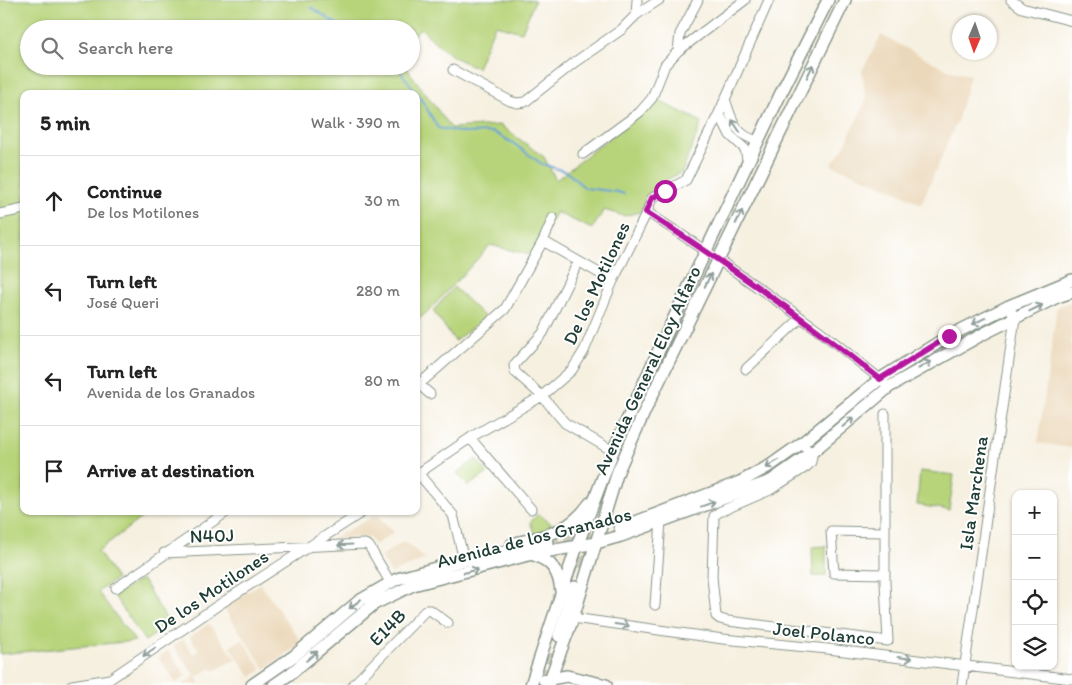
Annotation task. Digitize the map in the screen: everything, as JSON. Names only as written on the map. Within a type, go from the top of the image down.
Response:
[{"type":"main road","name":"Avenida General Eloy Alfaro","points":[[532,685],[577,546],[613,452],[664,339],[828,0]]},
{"type":"main road","name":"Avenida General Eloy Alfaro","points":[[549,682],[553,666],[573,618],[618,471],[677,344],[845,0]]},
{"type":"main road","name":"Avenida de los Granados","points":[[274,685],[290,674],[374,604],[413,586],[532,554],[596,543],[618,530],[700,492],[717,491],[740,482],[771,466],[949,336],[1009,306],[1072,280]]},
{"type":"main road","name":"Avenida de los Granados","points":[[618,530],[661,521],[771,481],[811,454],[885,383],[1057,297],[1072,292]]},
{"type":"main road","points":[[664,339],[673,336],[677,344]]},
{"type":"main road","points":[[393,581],[407,570],[555,533],[579,515],[589,504],[598,489]]},
{"type":"main road","points":[[607,505],[607,522],[618,530]]},
{"type":"main road","name":"Avenida de los Granados","points":[[252,685],[294,656],[359,601],[393,581],[464,560],[548,544]]},
{"type":"main road","points":[[532,554],[543,558],[552,565],[559,577],[562,594]]},
{"type":"main road","points":[[547,652],[572,576],[573,559]]},
{"type":"main road","points":[[553,666],[554,651],[580,571]]},
{"type":"main road","points":[[549,682],[568,676],[606,685]]},
{"type":"main road","points":[[532,685],[539,681],[569,685]]},
{"type":"street","points":[[636,15],[637,0]]},
{"type":"street","points":[[453,70],[510,101],[517,103],[525,102],[658,0]]},
{"type":"street","points":[[678,51],[680,34],[698,0]]},
{"type":"street","points":[[582,154],[640,112],[652,98],[665,65],[678,51],[745,0]]},
{"type":"street","name":"De los Motilones","points":[[420,472],[470,438],[542,396],[572,370],[584,351],[613,282],[652,198],[686,180],[719,113],[768,0]]},
{"type":"street","points":[[1011,0],[1022,8],[1072,21]]},
{"type":"street","points":[[724,99],[734,125],[738,130],[750,139],[759,141]]},
{"type":"street","points":[[719,113],[730,135],[745,149],[748,163]]},
{"type":"street","points":[[0,214],[20,210]]},
{"type":"street","points":[[646,212],[706,251],[801,318],[885,383]]},
{"type":"street","points":[[420,383],[505,309],[554,218]]},
{"type":"street","points":[[543,241],[613,282]]},
{"type":"street","points":[[578,262],[543,333],[514,365],[515,372],[542,396],[565,423],[613,452]]},
{"type":"street","points":[[1009,306],[1015,318]]},
{"type":"street","points":[[746,369],[801,318]]},
{"type":"street","name":"Isla Marchena","points":[[962,685],[1015,318]]},
{"type":"street","points":[[420,386],[430,394]]},
{"type":"street","points":[[802,443],[811,454],[811,462],[808,466],[770,490],[719,512],[714,516],[712,577],[716,616],[720,620],[888,641],[884,532],[886,414]]},
{"type":"street","points":[[470,438],[531,509]]},
{"type":"street","points":[[420,477],[453,515],[463,556]]},
{"type":"street","points":[[116,588],[164,553],[222,515]]},
{"type":"street","name":"De los Motilones","points":[[72,685],[110,682],[306,548],[358,515]]},
{"type":"street","points":[[655,605],[661,521]]},
{"type":"street","points":[[884,532],[832,531],[834,573],[885,574]]},
{"type":"street","name":"N40J","points":[[164,553],[367,545],[393,581]]},
{"type":"street","name":"E14B","points":[[353,685],[426,610],[430,610],[448,623]]},
{"type":"street","name":"Joel Polanco","points":[[573,618],[723,639],[828,649],[1072,679]]},
{"type":"shaded area","points":[[881,35],[950,71],[970,75],[958,119],[921,204],[896,191],[831,165],[844,147],[866,100],[862,71]]},
{"type":"shaded area","points":[[1072,301],[1072,448],[1038,443],[1057,307]]},
{"type":"shaded area","points":[[376,515],[394,532],[375,545],[369,537],[331,539]]},
{"type":"shaded area","points":[[404,541],[426,559],[391,573],[381,556]]},
{"type":"shaded area","points":[[260,584],[302,643],[265,669],[223,607]]},
{"type":"shaded area","points":[[209,624],[236,659],[214,671],[211,668],[196,677],[201,685],[182,685],[195,676],[173,646],[183,639],[193,654],[199,650],[190,637]]},
{"type":"shaded area","points":[[242,639],[262,670],[251,677],[230,647]]},
{"type":"shaded area","points":[[168,650],[186,676],[176,683],[158,657]]},
{"type":"green space","points":[[0,0],[535,0],[522,32],[495,25],[477,68],[460,60],[434,41],[420,29],[420,20],[20,20],[20,75],[412,75],[451,128],[500,125],[544,157],[556,180],[657,100],[702,122],[682,172],[660,183],[640,212],[624,216],[604,210],[592,229],[556,212],[530,255],[490,245],[433,307],[420,318],[420,90],[20,90],[20,515],[145,515],[98,551],[116,579],[98,592],[135,641],[0,654]]},
{"type":"green space","points":[[454,287],[485,317],[455,341],[433,311]]},
{"type":"green space","points":[[476,459],[488,473],[468,486],[457,473]]},
{"type":"green space","points":[[920,471],[954,475],[949,510],[917,505]]},
{"type":"green space","points":[[538,514],[556,527],[535,535],[530,522]]},
{"type":"green space","points":[[826,546],[826,576],[813,576],[812,547]]},
{"type":"green space","points":[[142,579],[170,625],[145,641],[114,596]]},
{"type":"waterway","points":[[311,7],[330,20]]},
{"type":"waterway","points":[[403,75],[415,90]]},
{"type":"waterway","points":[[420,97],[438,128],[465,133],[493,132],[513,143],[542,164],[567,172],[585,188],[624,194]]},
{"type":"tunnel","points":[[548,543],[620,528]]},
{"type":"tunnel","points":[[569,545],[576,550],[579,556],[581,563],[580,571]]},
{"type":"tunnel","points":[[547,652],[545,670],[548,678],[554,685]]},
{"type":"route","points":[[665,191],[652,198],[646,212],[706,251],[820,331],[880,379],[949,336]]}]
